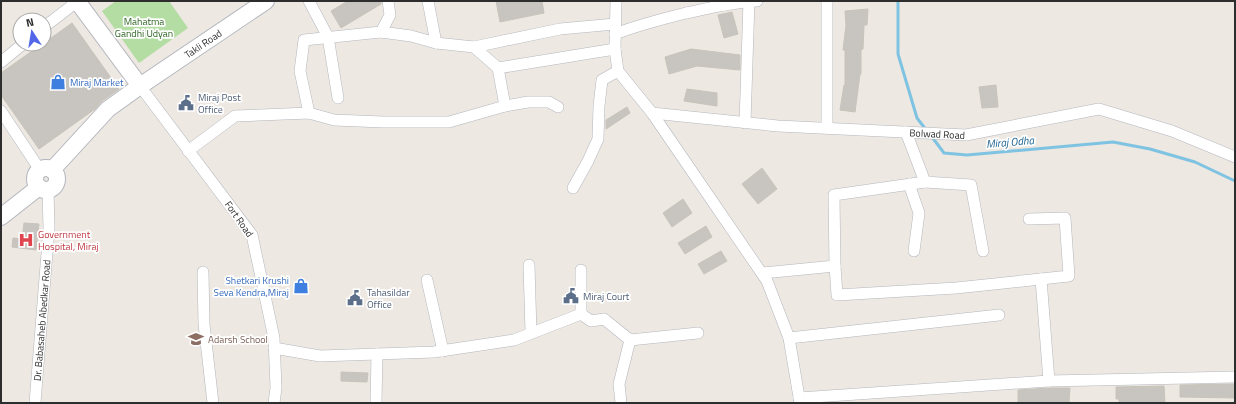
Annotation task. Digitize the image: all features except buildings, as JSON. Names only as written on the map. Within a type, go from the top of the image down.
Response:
[{"type":"main road","points":[[77,1],[140,86]]},
{"type":"main road","name":"Takli Road","points":[[46,170],[108,109],[266,1]]},
{"type":"main road","points":[[1,217],[43,189],[35,179],[36,175],[46,170]]},
{"type":"street","points":[[52,21],[77,1]]},
{"type":"street","points":[[310,1],[328,37],[338,98]]},
{"type":"street","points":[[381,32],[390,15],[388,1]]},
{"type":"street","points":[[428,1],[436,43]]},
{"type":"street","points":[[616,1],[614,49],[618,71],[652,113],[768,281],[789,338],[800,400],[1050,381],[1235,377]]},
{"type":"street","points":[[745,122],[750,1]]},
{"type":"street","points":[[309,113],[300,70],[304,40],[381,32],[411,36],[436,43],[474,47],[560,29],[615,29],[649,23],[739,2],[757,1]]},
{"type":"street","points":[[827,1],[827,128]]},
{"type":"street","points":[[474,47],[498,68],[504,106]]},
{"type":"street","points":[[498,68],[614,49]]},
{"type":"street","points":[[1,62],[14,52]]},
{"type":"street","points":[[573,188],[598,139],[599,106],[602,80],[618,71]]},
{"type":"street","name":"Fort Road","points":[[140,86],[252,235],[274,338],[276,388],[274,403]]},
{"type":"street","points":[[188,151],[235,116],[309,113],[334,120],[448,122],[504,106],[528,102],[549,102],[558,108]]},
{"type":"street","name":"Bolwad Road","points":[[652,113],[778,126],[966,135],[1099,109],[1172,131],[1235,157]]},
{"type":"street","points":[[1,111],[46,170]]},
{"type":"street","points":[[906,132],[925,182]]},
{"type":"street","points":[[982,251],[971,185],[925,182],[834,195],[837,295],[956,288],[1069,276],[1065,218],[1030,219]]},
{"type":"street","points":[[909,184],[919,213],[914,251]]},
{"type":"street","name":"Dr. Babasaheb Abedkar Road","points":[[35,403],[49,228],[43,189]]},
{"type":"street","points":[[529,265],[531,333]]},
{"type":"street","points":[[763,274],[835,266]]},
{"type":"street","points":[[581,270],[581,314]]},
{"type":"street","points":[[203,272],[204,324],[214,403]]},
{"type":"street","points":[[1041,278],[1050,381]]},
{"type":"street","points":[[427,280],[443,351]]},
{"type":"street","points":[[274,348],[320,356],[443,351],[514,340],[581,314]]},
{"type":"street","points":[[581,314],[591,321],[604,319],[630,340],[698,333]]},
{"type":"street","points":[[789,338],[999,315]]},
{"type":"street","points":[[622,403],[619,384],[630,340]]},
{"type":"street","points":[[376,403],[377,354]]},
{"type":"green space","name":"Mahatma Gandhi Udyan","points":[[116,1],[169,1],[188,28],[139,63],[102,11]]},
{"type":"waterway","name":"Miraj Odha","points":[[898,1],[898,54],[917,118],[927,131]]},
{"type":"waterway","name":"Miraj Odha","points":[[932,137],[944,153],[967,155],[1113,142],[1150,149],[1195,162],[1235,181]]},
{"type":"place","name":"Miraj Market","points":[[58,82]]},
{"type":"place","name":"Miraj Post Office","points":[[186,103]]},
{"type":"place","name":"Government Hospital, Miraj","points":[[26,240]]},
{"type":"place","name":"Shetkari Krushi Seva Kendra,Miraj","points":[[301,286]]},
{"type":"place","name":"Miraj Court","points":[[571,296]]},
{"type":"place","name":"Tahasildar Office","points":[[355,298]]},
{"type":"place","name":"Adarsh School","points":[[196,339]]}]
